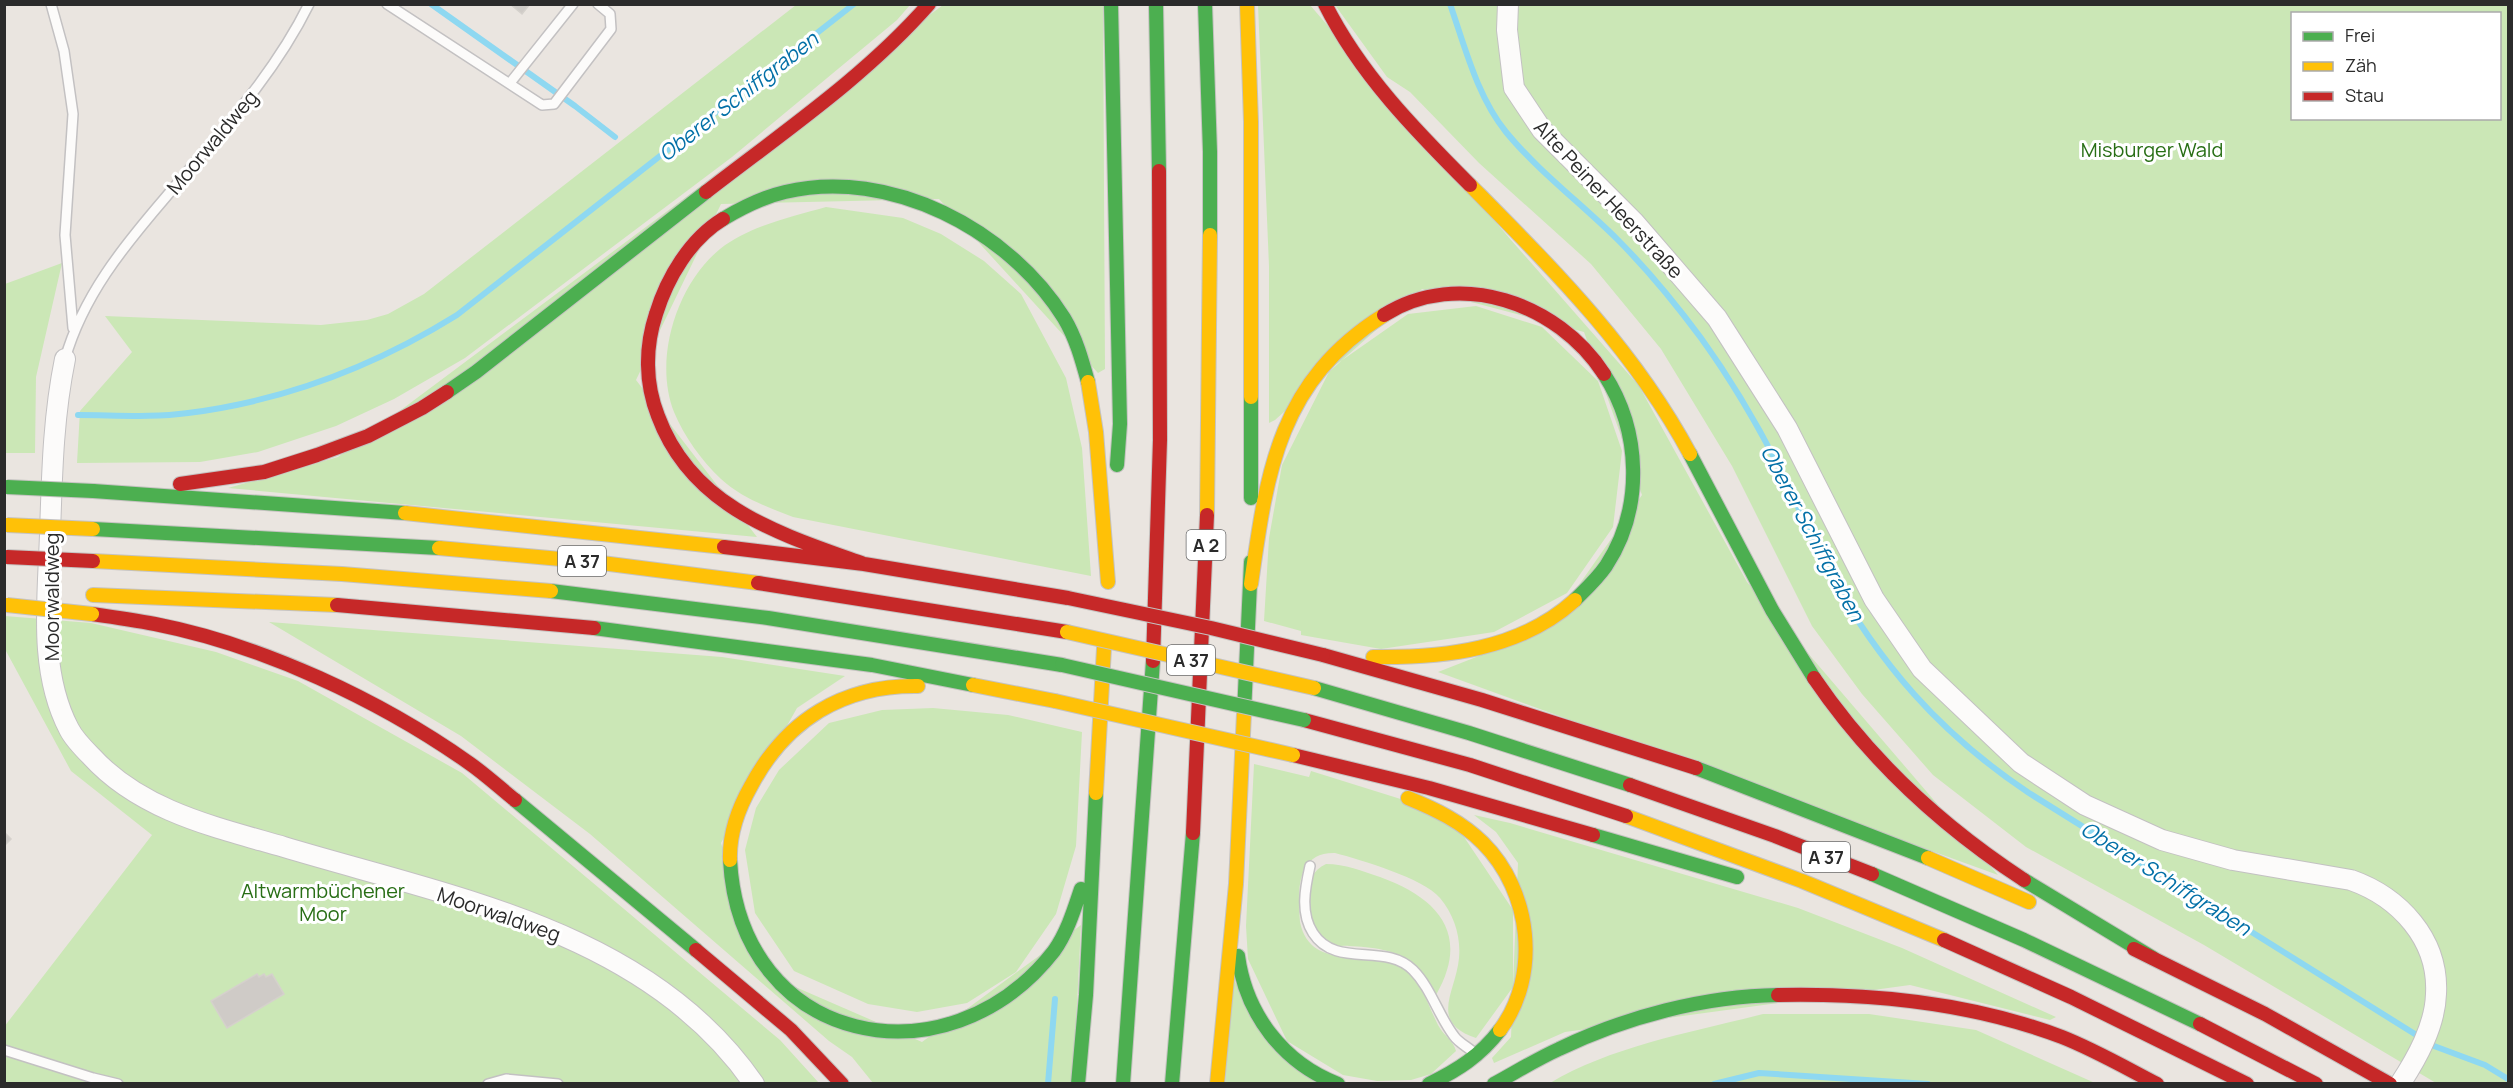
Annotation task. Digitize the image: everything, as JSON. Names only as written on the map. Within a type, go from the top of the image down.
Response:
[{"type":"highway","points":[[116,492],[264,472],[368,436],[422,408],[476,372],[850,80],[907,29],[929,4]]},
{"type":"highway","points":[[1078,1083],[1086,995],[1108,582],[1120,424],[1111,4]]},
{"type":"highway","name":"A 2","points":[[1123,1083],[1143,817],[1157,585],[1161,355],[1156,4]]},
{"type":"highway","name":"A 2","points":[[1172,1083],[1194,822],[1205,586],[1210,357],[1210,152],[1204,4]]},
{"type":"highway","points":[[1217,1083],[1236,885],[1251,584],[1251,122],[1247,4]]},
{"type":"highway","points":[[1324,4],[1375,84],[1437,153],[1562,278],[1609,331],[1640,372],[1696,463],[1796,651],[1828,699],[1868,747],[1943,819],[2000,864],[2153,958]]},
{"type":"highway","points":[[864,564],[788,537],[745,517],[710,493],[679,460],[657,419],[648,379],[648,342],[655,311],[684,255],[705,233],[729,214],[756,199],[822,185],[868,188],[907,197],[948,214],[998,246],[1037,285],[1069,329],[1086,372],[1098,429],[1108,582]]},
{"type":"highway","points":[[1251,584],[1264,490],[1280,440],[1300,398],[1320,368],[1347,339],[1381,314],[1414,300],[1449,293],[1485,294],[1520,303],[1550,319],[1578,340],[1600,366],[1618,398],[1629,429],[1633,460],[1634,486],[1628,515],[1618,543],[1604,569],[1585,592],[1558,615],[1527,633],[1489,646],[1448,656],[1418,658],[1323,655]]},
{"type":"highway","points":[[6,487],[116,492],[361,509],[596,532],[864,564],[1068,598],[1211,628],[1323,655],[1482,700],[1689,765],[1893,843],[2153,958],[2265,1014],[2390,1083]]},
{"type":"highway","name":"A 37","points":[[6,525],[348,540],[596,562],[866,597],[1068,632],[1314,688],[1534,752],[1689,805],[1817,853],[1922,895],[2065,958],[2209,1027],[2316,1083]]},
{"type":"highway","name":"A 37","points":[[6,557],[347,572],[591,594],[869,631],[1062,665],[1304,720],[1524,782],[1786,874],[2046,983],[2247,1083]]},
{"type":"highway","points":[[11,596],[60,594]]},
{"type":"highway","points":[[87,595],[345,605],[587,627],[872,665],[1055,701],[1429,788],[1746,880]]},
{"type":"highway","points":[[11,596],[92,614],[156,624],[221,642],[302,670],[389,714],[469,764],[550,828],[791,1030],[842,1083]]},
{"type":"highway","points":[[1013,693],[931,686],[884,686],[850,695],[829,706],[784,737],[765,760],[746,792],[734,828],[730,861],[733,897],[746,936],[765,969],[791,995],[817,1014],[855,1029],[886,1034],[922,1034],[956,1026],[998,1006],[1032,978],[1054,951],[1071,921],[1092,855]]},
{"type":"highway","points":[[1100,725],[1106,886]]},
{"type":"highway","points":[[1326,763],[1436,810],[1471,832],[1499,861],[1516,892],[1526,927],[1528,959],[1521,990],[1506,1024],[1478,1056],[1448,1077],[1429,1083]]},
{"type":"highway","points":[[1236,885],[1238,965],[1249,1001],[1272,1037],[1302,1066],[1328,1081],[1338,1083]]},
{"type":"highway","points":[[1802,896],[1912,926]]},
{"type":"highway","points":[[1494,1083],[1565,1045],[1607,1027],[1650,1013],[1751,994],[1807,992],[1890,996],[1932,1002],[1989,1015],[2053,1034],[2157,1083]]},
{"type":"highway","points":[[1110,1060],[1111,1083]]},
{"type":"street","name":"Alte Peiner Heerstraße","points":[[1508,4],[1507,30],[1514,88],[1542,130],[1634,222],[1717,318],[1787,428],[1874,599],[1922,669],[2021,763],[2085,804],[2162,840],[2233,860],[2351,880],[2369,886],[2388,898],[2416,927],[2424,940],[2432,962],[2436,994],[2426,1035],[2400,1083]]},
{"type":"street","name":"Moorwaldweg","points":[[65,359],[56,403],[54,438],[47,629],[49,660],[58,706],[71,732],[108,775],[137,795],[179,814],[445,894],[527,921],[585,946],[636,973],[671,996],[713,1033],[754,1083]]},
{"type":"lane","points":[[51,4],[64,51],[73,114],[65,235],[73,331]]},
{"type":"lane","name":"Moorwaldweg","points":[[65,359],[73,331],[92,292],[114,260],[261,83],[285,49],[309,4]]},
{"type":"lane","points":[[387,4],[542,105],[554,104],[611,29],[610,14],[598,4]]},
{"type":"lane","points":[[510,83],[573,4]]},
{"type":"lane","points":[[1310,866],[1305,912],[1308,927],[1318,942],[1334,952],[1396,960],[1411,968],[1426,987],[1455,1038],[1478,1056]]},
{"type":"lane","points":[[4,1050],[81,1075],[118,1083]]},
{"type":"lane","points":[[488,1083],[506,1079],[558,1083]]},
{"type":"green space","points":[[796,5],[910,5],[897,20],[732,157],[465,358],[394,399],[336,426],[258,452],[200,462],[77,463],[80,411],[132,352],[105,316],[321,325],[367,320],[388,314],[424,294]]},
{"type":"green space","points":[[943,5],[1103,5],[1105,369],[1098,373],[939,199],[721,204],[636,380],[757,537],[228,488],[338,457]]},
{"type":"green space","points":[[1258,5],[1310,5],[1639,386],[1747,582],[1998,875],[1438,672],[1548,629],[1642,495],[1584,332],[1422,289],[1269,423],[1269,266]]},
{"type":"green space","name":"Misburger Wald","points":[[1335,5],[2508,5],[2508,1083],[2436,1083],[2204,945],[2026,847],[1933,775],[1862,694],[1812,626],[1732,466],[1661,349],[1591,264],[1479,163],[1410,92],[1387,77]]},
{"type":"green space","points":[[826,207],[903,218],[941,234],[984,261],[1021,294],[1066,378],[1082,448],[1091,576],[793,517],[737,492],[714,472],[694,447],[674,412],[668,391],[666,369],[673,324],[692,282],[705,264],[731,241],[757,228]]},
{"type":"green space","points":[[62,263],[36,377],[35,453],[5,453],[5,284]]},
{"type":"green space","points":[[1476,306],[1542,327],[1598,381],[1622,451],[1613,527],[1567,593],[1494,632],[1381,649],[1301,635],[1301,631],[1264,621],[1269,538],[1282,465],[1331,368],[1408,314]]},
{"type":"green space","name":"Altwarmbüchener Moor","points":[[5,616],[91,623],[216,652],[298,681],[462,773],[780,1040],[819,1083],[5,1083],[4,1027],[152,835],[71,771],[5,652]]},
{"type":"green space","points":[[269,622],[722,657],[845,676],[797,708],[721,843],[761,972],[922,1042],[1081,925],[1073,1083],[873,1083],[852,1057],[829,1041],[590,834],[461,736]]},
{"type":"green space","points":[[933,708],[1008,715],[1082,732],[1076,846],[1056,914],[1016,972],[967,1003],[917,1012],[868,1004],[794,971],[755,913],[745,850],[756,808],[779,770],[829,723],[882,710]]},
{"type":"green space","points":[[1254,764],[1309,777],[1311,771],[1407,801],[1460,831],[1513,910],[1513,987],[1476,1038],[1461,1031],[1453,1024],[1449,1015],[1448,1005],[1457,971],[1459,942],[1453,919],[1440,898],[1406,877],[1335,853],[1322,854],[1312,859],[1306,867],[1302,876],[1299,899],[1300,922],[1306,939],[1317,949],[1330,954],[1392,963],[1411,976],[1421,989],[1440,1029],[1456,1051],[1431,1074],[1411,1080],[1377,1081],[1343,1075],[1287,1041],[1248,959],[1246,926]]},
{"type":"green space","points":[[1474,815],[1510,823],[1798,908],[1902,948],[2056,1017],[2050,1020],[1910,985],[1565,1032],[1494,1063],[1492,1058],[1511,1037],[1518,863],[1496,832]]},
{"type":"green space","points":[[1326,864],[1347,867],[1380,877],[1418,896],[1432,907],[1443,921],[1449,936],[1450,954],[1446,973],[1436,995],[1417,968],[1400,955],[1375,948],[1332,946],[1320,936],[1310,914],[1308,890],[1317,870]]},
{"type":"green space","points":[[1233,980],[1319,1083],[1225,1084]]},
{"type":"green space","points":[[1763,1014],[1869,1014],[1976,1030],[2095,1083],[1550,1083],[1574,1070],[1626,1050]]},
{"type":"building","points":[[510,4],[530,4],[522,14]]},
{"type":"building","points":[[4,832],[11,839],[4,846]]},
{"type":"building","points":[[257,974],[259,977],[264,974],[266,977],[272,974],[284,994],[227,1028],[211,1001]]},
{"type":"waterway","name":"Oberer Schiffgraben","points":[[431,4],[615,137]]},
{"type":"waterway","points":[[78,415],[174,415],[259,400],[327,379],[394,350],[457,315],[854,4]]},
{"type":"waterway","name":"Oberer Schiffgraben","points":[[1450,4],[1479,87],[1496,118],[1532,160],[1640,263],[1701,338],[1764,439],[1827,570],[1847,604],[1890,666],[1940,721],[1967,746],[2029,793],[2434,1046],[2485,1065],[2508,1079]]},
{"type":"waterway","points":[[1048,1084],[1055,999]]},
{"type":"waterway","points":[[1714,1084],[1759,1073],[1928,1084]]},
{"type":"traffic: fast","points":[[1111,4],[1120,424],[1117,465]]},
{"type":"traffic: fast","points":[[1156,4],[1159,171]]},
{"type":"traffic: fast","points":[[1205,4],[1210,235]]},
{"type":"traffic: fast","points":[[723,219],[769,197],[785,192],[825,187],[865,189],[905,198],[943,213],[979,233],[1012,258],[1041,286],[1068,326],[1088,382]]},
{"type":"traffic: fast","points":[[447,392],[476,372],[706,192]]},
{"type":"traffic: fast","points":[[1575,600],[1606,566],[1627,520],[1632,495],[1631,445],[1616,396],[1604,374]]},
{"type":"traffic: fast","points":[[1251,397],[1251,498]]},
{"type":"traffic: fast","points":[[1690,454],[1772,610],[1814,678]]},
{"type":"traffic: fast","points":[[7,487],[93,491]]},
{"type":"traffic: fast","points":[[93,491],[405,513]]},
{"type":"traffic: fast","points":[[93,529],[439,548]]},
{"type":"traffic: fast","points":[[1244,713],[1251,562]]},
{"type":"traffic: fast","points":[[551,591],[768,618],[1062,665]]},
{"type":"traffic: fast","points":[[594,628],[872,665],[973,685]]},
{"type":"traffic: fast","points":[[1123,1084],[1153,661]]},
{"type":"traffic: fast","points":[[1062,665],[1304,720]]},
{"type":"traffic: fast","points":[[1314,688],[1469,733],[1630,785]]},
{"type":"traffic: fast","points":[[1696,768],[1928,858]]},
{"type":"traffic: fast","points":[[1078,1084],[1086,995],[1096,793]]},
{"type":"traffic: fast","points":[[515,800],[696,950]]},
{"type":"traffic: fast","points":[[1172,1084],[1193,833]]},
{"type":"traffic: fast","points":[[1593,835],[1737,877]]},
{"type":"traffic: fast","points":[[730,860],[742,923],[770,972],[809,1006],[856,1026],[907,1031],[960,1021],[1010,994],[1059,944],[1081,889]]},
{"type":"traffic: fast","points":[[1872,874],[2024,940],[2200,1024]]},
{"type":"traffic: fast","points":[[2024,880],[2153,958]]},
{"type":"traffic: fast","points":[[1238,956],[1249,998],[1270,1034],[1300,1063],[1338,1084]]},
{"type":"traffic: fast","points":[[1494,1084],[1559,1049],[1638,1018],[1722,999],[1778,995]]},
{"type":"traffic: fast","points":[[1429,1084],[1468,1062],[1500,1030]]},
{"type":"traffic: slow","points":[[1247,4],[1251,122],[1251,397]]},
{"type":"traffic: slow","points":[[1470,185],[1561,279],[1617,344],[1668,415],[1690,454]]},
{"type":"traffic: slow","points":[[1207,515],[1210,235]]},
{"type":"traffic: slow","points":[[1251,584],[1264,503],[1272,466],[1284,431],[1300,399],[1321,369],[1349,341],[1384,315]]},
{"type":"traffic: slow","points":[[1088,382],[1096,432],[1108,582]]},
{"type":"traffic: slow","points":[[405,513],[724,547]]},
{"type":"traffic: slow","points":[[7,525],[93,529]]},
{"type":"traffic: slow","points":[[439,548],[594,562],[758,583]]},
{"type":"traffic: slow","points":[[93,561],[342,574],[551,591]]},
{"type":"traffic: slow","points":[[93,595],[337,605]]},
{"type":"traffic: slow","points":[[1373,657],[1427,656],[1480,648],[1530,630],[1553,617],[1575,600]]},
{"type":"traffic: slow","points":[[7,605],[92,614]]},
{"type":"traffic: slow","points":[[1067,632],[1314,688]]},
{"type":"traffic: slow","points":[[1096,793],[1104,648]]},
{"type":"traffic: slow","points":[[973,685],[1055,701]]},
{"type":"traffic: slow","points":[[730,860],[733,831],[746,795],[765,763],[781,742],[799,725],[819,711],[865,692],[891,687],[918,686]]},
{"type":"traffic: slow","points":[[1055,701],[1293,755]]},
{"type":"traffic: slow","points":[[1217,1084],[1236,884],[1244,713]]},
{"type":"traffic: slow","points":[[1408,798],[1448,817],[1475,835],[1499,863],[1512,885],[1525,934],[1525,959],[1521,984],[1513,1008],[1500,1030]]},
{"type":"traffic: slow","points":[[1626,816],[1802,881],[1944,940]]},
{"type":"traffic: slow","points":[[1928,858],[2029,902]]},
{"type":"traffic: jam","points":[[706,192],[850,80],[904,31],[929,4]]},
{"type":"traffic: jam","points":[[1325,4],[1339,30],[1372,78],[1409,122],[1470,185]]},
{"type":"traffic: jam","points":[[1153,661],[1160,440],[1159,171]]},
{"type":"traffic: jam","points":[[723,219],[700,237],[681,260],[666,287],[656,314],[650,339],[648,365],[651,391],[658,416],[673,448],[693,474],[716,495],[742,513],[771,528],[864,564]]},
{"type":"traffic: jam","points":[[1384,315],[1413,301],[1444,294],[1474,294],[1505,300],[1534,312],[1561,328],[1584,349],[1604,374]]},
{"type":"traffic: jam","points":[[180,484],[264,472],[317,455],[368,436],[422,408],[447,392]]},
{"type":"traffic: jam","points":[[1193,833],[1207,515]]},
{"type":"traffic: jam","points":[[724,547],[864,564],[1068,598]]},
{"type":"traffic: jam","points":[[7,557],[93,561]]},
{"type":"traffic: jam","points":[[758,583],[1067,632]]},
{"type":"traffic: jam","points":[[1068,598],[1211,628],[1323,655]]},
{"type":"traffic: jam","points":[[337,605],[594,628]]},
{"type":"traffic: jam","points":[[92,614],[196,633],[237,646],[319,678],[359,697],[434,740],[475,767],[515,800]]},
{"type":"traffic: jam","points":[[1323,655],[1482,700],[1696,768]]},
{"type":"traffic: jam","points":[[1814,678],[1835,708],[1883,764],[1909,790],[1965,837],[2024,880]]},
{"type":"traffic: jam","points":[[1304,720],[1470,765],[1626,816]]},
{"type":"traffic: jam","points":[[1293,755],[1429,788],[1593,835]]},
{"type":"traffic: jam","points":[[1630,785],[1775,836],[1872,874]]},
{"type":"traffic: jam","points":[[1944,940],[2071,997],[2247,1084]]},
{"type":"traffic: jam","points":[[2134,949],[2265,1014],[2390,1084]]},
{"type":"traffic: jam","points":[[696,950],[791,1030],[842,1084]]},
{"type":"traffic: jam","points":[[1778,995],[1886,998],[1958,1008],[1993,1016],[2062,1037],[2157,1084]]},
{"type":"traffic: jam","points":[[2200,1024],[2316,1084]]}]
